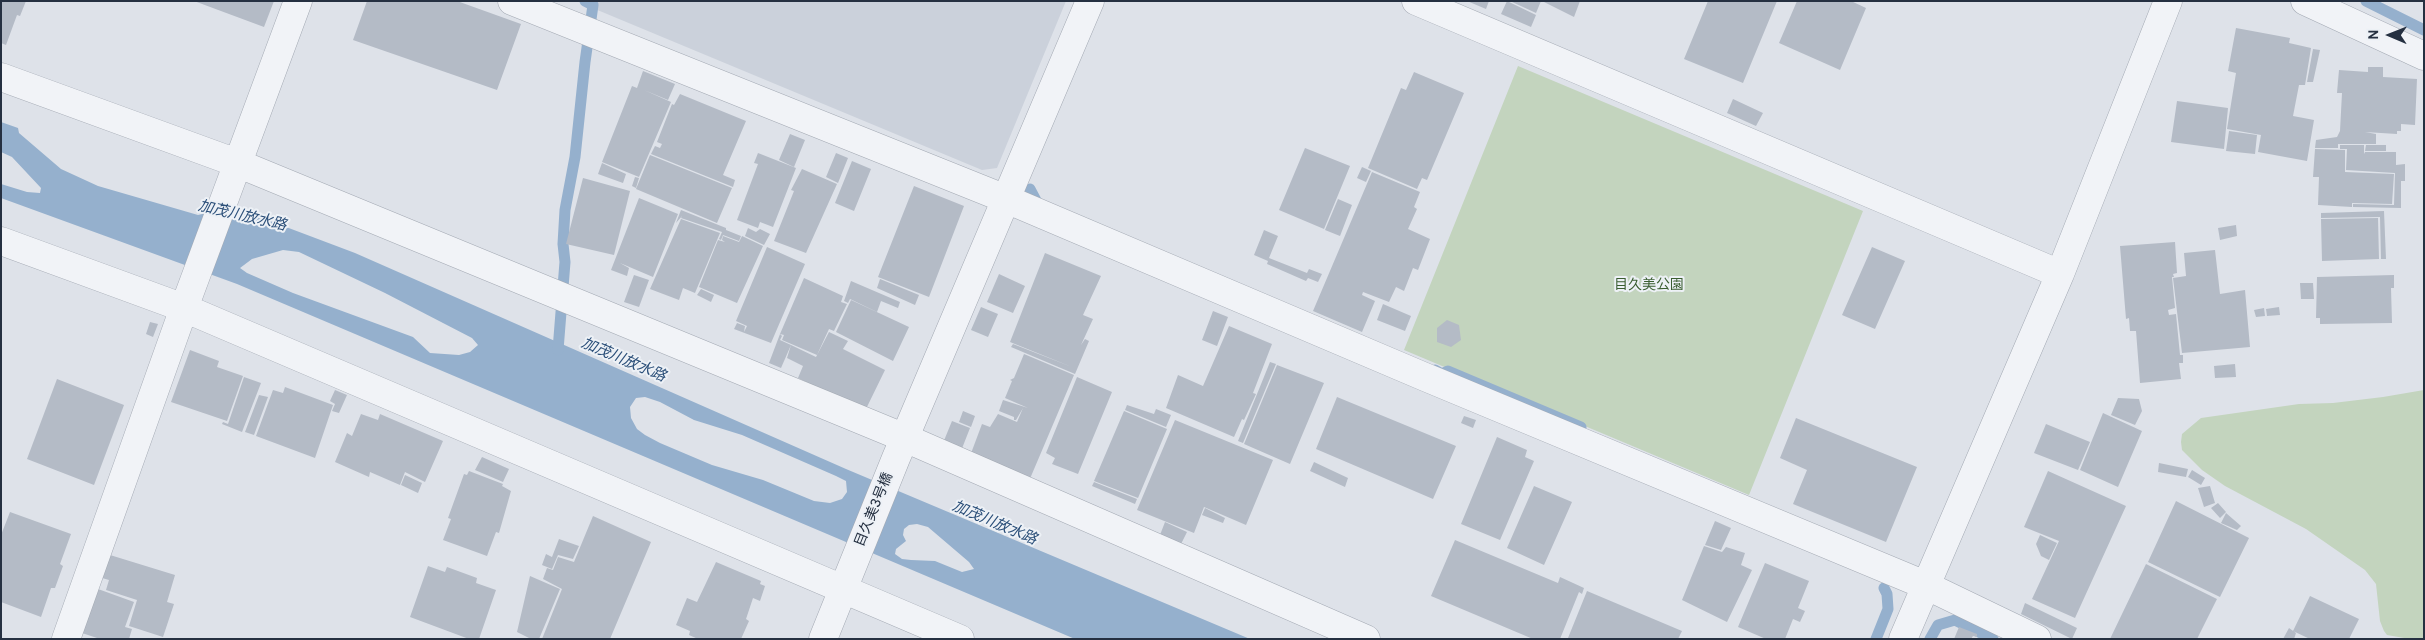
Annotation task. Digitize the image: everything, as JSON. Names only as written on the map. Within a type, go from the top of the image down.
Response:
[{"type":"street","points":[[66,639],[234,171],[298,1]]},
{"type":"street","points":[[512,1],[1006,199],[1425,377],[1925,585],[2037,639]]},
{"type":"street","name":"目久美3号橋","points":[[823,639],[844,591],[900,448],[1090,1]]},
{"type":"street","points":[[1416,1],[2060,274]]},
{"type":"street","points":[[1903,639],[2060,274],[2168,1]]},
{"type":"street","points":[[2305,1],[2424,56]]},
{"type":"street","points":[[1,77],[234,171],[900,448],[1366,639]]},
{"type":"street","points":[[1,241],[187,301],[844,591],[960,639]]},
{"type":"shaded area","points":[[595,1],[1066,1],[997,168],[982,170],[595,9],[597,2]]},
{"type":"green space","name":"目久美公園","points":[[1518,66],[1863,211],[1749,495],[1404,350]]},
{"type":"green space","points":[[2424,390],[2424,639],[2410,639],[2387,635],[2384,631],[2380,621],[2376,584],[2365,570],[2306,529],[2225,486],[2202,470],[2182,450],[2181,442],[2182,434],[2201,418],[2299,404],[2333,403],[2383,397]]},
{"type":"water","name":"加茂川放水路","points":[[1,122],[18,128],[19,133],[61,169],[98,186],[198,215],[233,207],[355,253],[846,469],[1250,639],[1075,639],[237,284],[1,198],[1,184],[27,192],[40,193],[41,188],[12,157],[1,152]],"holes":[[[283,250],[299,252],[385,293],[472,338],[478,345],[470,352],[459,355],[430,353],[413,337],[293,293],[247,273],[240,268],[252,259]],[[645,397],[660,402],[694,420],[742,435],[836,476],[846,481],[847,492],[842,499],[830,503],[814,501],[763,480],[712,465],[660,443],[637,429],[631,418],[630,407],[636,398]],[[917,524],[928,527],[969,562],[974,569],[962,572],[935,561],[902,559],[895,554],[896,549],[906,541],[903,535],[904,529],[909,525]]]},
{"type":"building","points":[[1,1],[26,1],[20,16],[17,15],[6,45],[1,43]]},
{"type":"building","points":[[194,1],[274,1],[264,27]]},
{"type":"building","points":[[367,1],[457,1],[521,24],[497,90],[353,40]]},
{"type":"building","points":[[1467,1],[1489,1],[1486,9]]},
{"type":"building","points":[[1507,1],[1536,15],[1531,27],[1501,14]]},
{"type":"building","points":[[1510,1],[1541,1],[1536,13]]},
{"type":"building","points":[[1542,1],[1580,1],[1574,17]]},
{"type":"building","points":[[1708,1],[1777,1],[1743,83],[1684,59]]},
{"type":"building","points":[[1797,1],[1851,1],[1866,8],[1840,70],[1779,43]]},
{"type":"building","points":[[2236,28],[2290,38],[2289,43],[2311,48],[2305,85],[2299,85],[2293,116],[2314,120],[2307,161],[2258,152],[2261,135],[2227,129],[2236,73],[2228,71]]},
{"type":"building","points":[[2313,49],[2320,50],[2313,82],[2307,82]]},
{"type":"building","points":[[2368,67],[2383,67],[2383,77],[2417,79],[2415,125],[2401,124],[2401,131],[2397,131],[2397,134],[2365,132],[2376,134],[2376,144],[2338,144],[2338,148],[2315,148],[2316,140],[2337,137],[2340,131],[2342,93],[2337,93],[2339,70],[2368,72]]},
{"type":"building","points":[[643,71],[675,84],[668,100],[644,90],[671,102],[639,177],[602,162],[632,86],[637,88]]},
{"type":"building","points":[[1414,72],[1464,93],[1427,180],[1422,178],[1417,189],[1368,168],[1401,88],[1406,90]]},
{"type":"building","points":[[680,94],[746,121],[723,175],[735,180],[733,187],[651,154],[655,146],[660,148],[662,144],[657,142],[672,104],[674,105]]},
{"type":"building","points":[[1733,99],[1763,113],[1756,126],[1727,113]]},
{"type":"building","points":[[2177,101],[2228,108],[2224,149],[2171,142]]},
{"type":"building","points":[[2229,131],[2257,135],[2255,154],[2226,151]]},
{"type":"building","points":[[790,134],[805,140],[794,167],[779,160]]},
{"type":"building","points":[[2340,145],[2364,145],[2364,154],[2365,152],[2396,152],[2396,165],[2405,164],[2405,181],[2401,181],[2401,208],[2353,207],[2353,204],[2394,205],[2395,173],[2346,170],[2347,149],[2340,149]]},
{"type":"building","points":[[2366,145],[2386,145],[2386,151],[2365,151]]},
{"type":"building","points":[[1305,148],[1350,166],[1324,229],[1279,210]]},
{"type":"building","points":[[2315,149],[2345,150],[2345,172],[2394,174],[2392,204],[2352,203],[2352,207],[2318,205],[2319,177],[2313,177]]},
{"type":"building","points":[[758,153],[796,168],[773,227],[760,222],[758,228],[737,220],[758,164],[754,163]]},
{"type":"building","points":[[836,153],[848,158],[838,183],[826,177]]},
{"type":"building","points":[[650,155],[732,188],[717,223],[636,189]]},
{"type":"building","points":[[852,161],[871,169],[854,211],[835,203]]},
{"type":"building","points":[[602,163],[626,174],[623,183],[598,174]]},
{"type":"building","points":[[1362,167],[1371,171],[1366,182],[1357,178]]},
{"type":"building","points":[[802,169],[837,184],[806,253],[774,241],[794,191],[791,190]]},
{"type":"building","points":[[1372,172],[1420,192],[1414,207],[1417,209],[1408,229],[1430,239],[1418,270],[1413,268],[1404,291],[1396,287],[1389,302],[1363,292],[1362,295],[1375,301],[1362,332],[1313,311]]},
{"type":"building","points":[[635,177],[639,178],[636,188],[632,186]]},
{"type":"building","points":[[583,178],[630,191],[614,255],[566,244]]},
{"type":"building","points":[[914,186],[964,206],[929,297],[878,277]]},
{"type":"building","points":[[639,198],[678,214],[653,277],[620,263],[629,268],[627,276],[611,270]]},
{"type":"building","points":[[1338,199],[1352,205],[1340,236],[1325,230]]},
{"type":"building","points":[[681,210],[741,236],[739,241],[723,235],[721,240],[719,239],[722,232],[681,218],[682,216],[676,223]]},
{"type":"building","points":[[2384,211],[2386,259],[2381,259],[2380,217],[2321,218],[2321,213]]},
{"type":"building","points":[[2378,218],[2379,259],[2322,261],[2321,219]]},
{"type":"building","points":[[681,219],[720,233],[695,293],[683,288],[679,300],[650,289]]},
{"type":"building","points":[[2236,225],[2237,236],[2220,240],[2218,228]]},
{"type":"building","points":[[748,228],[756,232],[760,229],[770,234],[764,245],[745,236]]},
{"type":"building","points":[[1264,230],[1278,236],[1269,258],[1307,273],[1309,269],[1322,274],[1318,282],[1308,278],[1306,281],[1267,264],[1268,261],[1254,255]]},
{"type":"building","points":[[723,236],[739,242],[742,236],[763,246],[737,303],[699,287],[718,240],[725,242],[722,240]]},
{"type":"building","points":[[2175,242],[2177,273],[2173,274],[2174,277],[2172,277],[2175,308],[2168,310],[2169,315],[2176,314],[2180,355],[2183,355],[2183,363],[2179,363],[2181,379],[2140,383],[2136,331],[2130,331],[2129,318],[2126,319],[2120,246]]},
{"type":"building","points":[[767,247],[805,264],[771,343],[734,329],[737,323],[745,326],[744,332],[747,326],[736,321]]},
{"type":"building","points":[[1872,247],[1905,261],[1875,329],[1842,315]]},
{"type":"building","points":[[2215,250],[2220,294],[2245,290],[2250,347],[2182,353],[2173,278],[2186,276],[2184,253]]},
{"type":"building","points":[[1045,253],[1101,276],[1083,315],[1093,319],[1081,345],[1085,339],[1089,341],[1075,374],[1011,347],[1013,344],[1072,367],[1010,342]]},
{"type":"building","points":[[999,274],[1025,286],[1013,313],[987,302]]},
{"type":"building","points":[[634,275],[649,280],[639,307],[624,302]]},
{"type":"building","points":[[2394,275],[2394,288],[2391,288],[2392,323],[2320,324],[2320,318],[2316,318],[2317,277]]},
{"type":"building","points":[[804,278],[843,296],[841,302],[847,304],[834,331],[829,329],[817,355],[782,340],[784,335],[780,334]]},
{"type":"building","points":[[880,279],[919,295],[915,305],[877,288]]},
{"type":"building","points":[[851,281],[900,302],[898,308],[881,301],[877,312],[850,299],[848,303],[844,301]]},
{"type":"building","points":[[2300,283],[2313,283],[2314,299],[2301,299]]},
{"type":"building","points":[[701,289],[714,295],[711,302],[697,295]]},
{"type":"building","points":[[851,300],[909,327],[893,361],[836,332]]},
{"type":"building","points":[[1383,304],[1411,316],[1405,331],[1377,320]]},
{"type":"building","points":[[981,307],[998,314],[988,337],[971,330]]},
{"type":"building","points":[[2279,307],[2280,315],[2267,316],[2266,309]]},
{"type":"building","points":[[2264,308],[2265,316],[2256,317],[2254,310]]},
{"type":"building","points":[[1213,311],[1228,317],[1217,346],[1202,340]]},
{"type":"building","points":[[1447,320],[1459,325],[1461,340],[1451,347],[1437,342],[1437,328]]},
{"type":"building","points":[[150,322],[158,324],[153,337],[146,334]]},
{"type":"building","points":[[1229,326],[1272,344],[1253,393],[1256,394],[1234,437],[1166,408],[1178,375],[1203,386]]},
{"type":"building","points":[[829,332],[848,341],[843,349],[885,370],[865,411],[798,378],[803,366],[787,358],[791,345],[816,357]]},
{"type":"building","points":[[780,334],[782,336],[780,340],[791,345],[781,368],[769,363]]},
{"type":"building","points":[[190,350],[219,361],[217,367],[243,376],[227,421],[171,402]]},
{"type":"building","points":[[1024,354],[1074,375],[1029,481],[970,456],[982,424],[990,427],[998,414],[1017,422],[1023,408],[1016,420],[1014,420],[1014,417],[999,411],[1003,400],[1028,408],[1005,398],[1012,381],[1010,380],[1014,378]]},
{"type":"building","points":[[1270,362],[1276,364],[1243,443],[1238,441]]},
{"type":"building","points":[[2235,364],[2236,377],[2215,378],[2214,366]]},
{"type":"building","points":[[1277,365],[1324,383],[1290,464],[1244,444]]},
{"type":"building","points":[[244,377],[261,383],[242,432],[222,424],[223,422],[228,424]]},
{"type":"building","points":[[1077,377],[1112,392],[1078,474],[1052,464],[1055,458],[1046,453]]},
{"type":"building","points":[[57,379],[124,405],[94,485],[27,459]]},
{"type":"building","points":[[285,387],[333,405],[315,458],[256,436],[273,390],[283,393]]},
{"type":"building","points":[[335,390],[347,395],[339,413],[332,411],[335,404],[330,401]]},
{"type":"building","points":[[259,395],[268,397],[254,435],[245,432]]},
{"type":"building","points":[[1337,397],[1456,446],[1433,499],[1316,449]]},
{"type":"building","points":[[2118,398],[2139,399],[2142,411],[2135,425],[2111,415]]},
{"type":"building","points":[[1127,405],[1154,414],[1156,409],[1171,415],[1166,427],[1125,410]]},
{"type":"building","points":[[963,411],[975,416],[971,427],[959,422]]},
{"type":"building","points":[[1124,411],[1167,429],[1138,498],[1094,481]]},
{"type":"building","points":[[2103,413],[2142,431],[2118,487],[2080,470]]},
{"type":"building","points":[[361,414],[378,420],[380,414],[443,441],[425,482],[405,472],[400,485],[370,472],[369,477],[335,462],[347,433],[352,436]]},
{"type":"building","points":[[1464,416],[1476,420],[1473,428],[1461,423]]},
{"type":"building","points":[[1796,418],[1917,467],[1886,542],[1793,504],[1807,470],[1780,458]]},
{"type":"building","points":[[1175,420],[1273,460],[1246,525],[1204,507],[1194,533],[1137,510]]},
{"type":"building","points":[[952,421],[970,428],[961,451],[943,443]]},
{"type":"building","points":[[2046,424],[2090,442],[2078,470],[2034,453]]},
{"type":"building","points":[[1497,437],[1527,450],[1525,457],[1534,461],[1500,540],[1461,524]]},
{"type":"building","points":[[482,457],[509,469],[503,482],[475,470]]},
{"type":"building","points":[[1314,462],[1348,478],[1345,487],[1310,471]]},
{"type":"building","points":[[2159,463],[2188,469],[2186,477],[2158,472]]},
{"type":"building","points":[[2192,470],[2205,478],[2201,485],[2188,477]]},
{"type":"building","points":[[469,471],[503,484],[502,486],[511,491],[499,533],[496,532],[487,556],[443,540],[451,519],[448,518],[464,474],[467,475]]},
{"type":"building","points":[[2048,471],[2126,506],[2075,618],[2032,599],[2059,541],[2024,527]]},
{"type":"building","points":[[405,475],[422,483],[418,493],[401,485]]},
{"type":"building","points":[[1094,482],[1137,499],[1135,504],[1092,486]]},
{"type":"building","points":[[1534,486],[1572,502],[1544,565],[1507,548]]},
{"type":"building","points":[[2210,486],[2215,503],[2204,507],[2198,488]]},
{"type":"building","points":[[2176,501],[2249,538],[2220,597],[2148,562]]},
{"type":"building","points":[[2218,503],[2226,512],[2220,518],[2211,508]]},
{"type":"building","points":[[1205,508],[1225,518],[1223,523],[1202,515]]},
{"type":"building","points":[[10,512],[71,534],[60,564],[63,566],[55,588],[51,588],[41,617],[1,602],[1,535]]},
{"type":"building","points":[[2226,513],[2241,526],[2237,530],[2221,523]]},
{"type":"building","points":[[593,516],[651,542],[610,639],[542,639],[562,589],[543,579],[547,568],[553,570],[558,557],[574,562]]},
{"type":"building","points":[[1715,521],[1731,528],[1721,550],[1705,545]]},
{"type":"building","points":[[1165,522],[1187,532],[1181,544],[1160,535]]},
{"type":"building","points":[[2040,535],[2057,543],[2049,560],[2041,556],[2036,544]]},
{"type":"building","points":[[559,539],[579,546],[573,559],[558,555],[552,569],[542,565],[546,554],[552,557]]},
{"type":"building","points":[[1455,540],[1558,583],[1560,577],[1584,588],[1582,594],[1579,592],[1560,639],[1533,639],[1431,596]]},
{"type":"building","points":[[1704,546],[1722,552],[1726,547],[1745,553],[1741,565],[1752,570],[1727,622],[1682,600]]},
{"type":"building","points":[[110,555],[175,575],[167,602],[174,604],[163,637],[129,626],[137,600],[106,590],[109,580],[102,578]]},
{"type":"building","points":[[716,562],[761,581],[760,584],[765,586],[760,601],[753,598],[746,619],[749,621],[741,639],[698,639],[689,635],[690,631],[676,625],[687,598],[697,602]]},
{"type":"building","points":[[1765,563],[1809,581],[1798,608],[1805,611],[1800,622],[1793,619],[1785,639],[1766,639],[1738,627]]},
{"type":"building","points":[[2146,564],[2217,599],[2197,639],[2110,639]]},
{"type":"building","points":[[428,566],[445,572],[447,567],[477,578],[476,583],[496,590],[479,639],[469,639],[410,617]]},
{"type":"building","points":[[530,576],[560,589],[539,639],[531,639],[517,632]]},
{"type":"building","points":[[98,589],[134,602],[125,627],[132,629],[129,639],[100,639],[82,633]]},
{"type":"building","points":[[1587,591],[1682,631],[1678,639],[1568,638]]},
{"type":"building","points":[[2310,596],[2359,619],[2349,639],[2310,639],[2293,631]]},
{"type":"building","points":[[2025,603],[2077,628],[2072,639],[2021,614]]},
{"type":"building","points":[[1959,627],[1977,634],[1977,637],[1954,639]]},
{"type":"building","points":[[2289,628],[2296,633],[2294,639],[2283,639]]},
{"type":"waterway","points":[[558,350],[565,262],[563,244],[565,210],[575,157],[593,5],[585,1]]},
{"type":"waterway","points":[[2366,1],[2424,30]]},
{"type":"waterway","points":[[1030,189],[1039,206],[1043,207]]},
{"type":"waterway","points":[[1435,370],[1442,374],[1448,371],[1581,427]]},
{"type":"waterway","points":[[1876,639],[1888,609],[1887,594],[1884,588]]},
{"type":"waterway","points":[[1930,639],[1938,625],[1955,620],[1993,639]]}]
